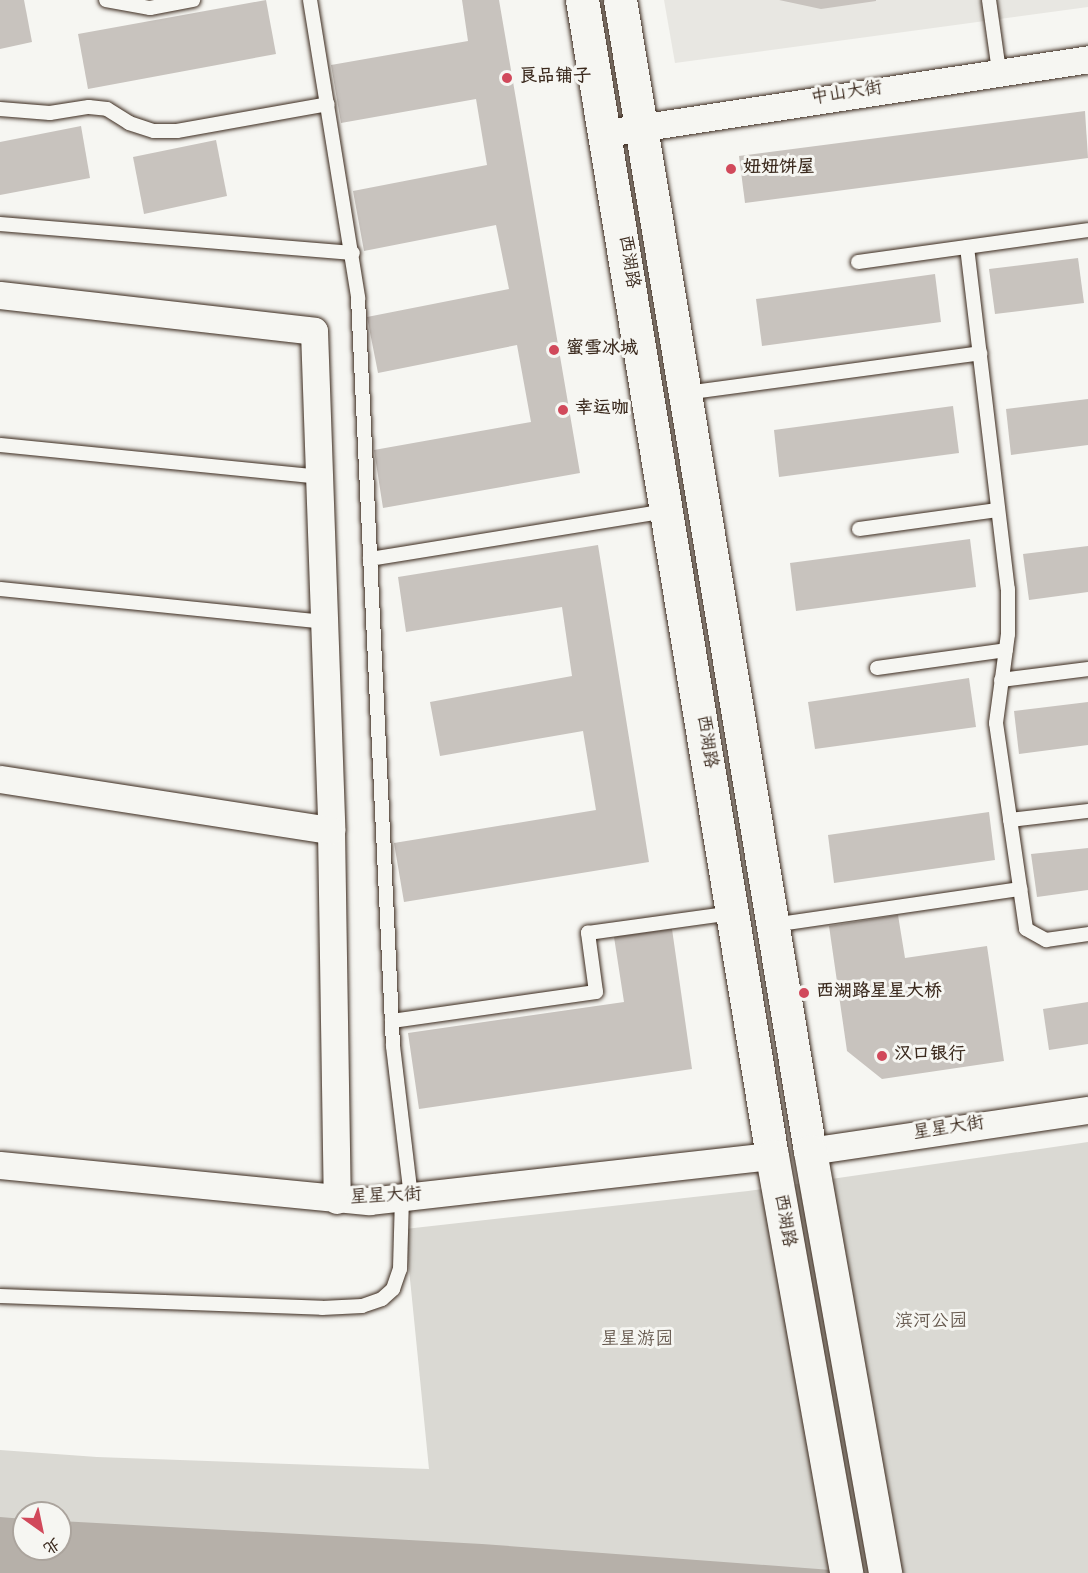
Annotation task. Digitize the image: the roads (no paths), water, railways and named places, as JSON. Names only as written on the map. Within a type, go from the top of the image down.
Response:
[{"type":"main road","name":"西湖路","points":[[582,0],[606,133],[772,1156],[846,1573]]},
{"type":"main road","name":"西湖路","points":[[620,0],[810,1151],[885,1573]]},
{"type":"street","name":"中山大街","points":[[606,133],[1088,59]]},
{"type":"street","points":[[0,295],[314,331],[331,830],[337,1200]]},
{"type":"street","points":[[0,779],[331,830]]},
{"type":"street","name":"星星大街","points":[[810,1151],[1088,1110]]},
{"type":"street","name":"星星大街","points":[[0,1165],[337,1200],[406,1198],[772,1156]]},
{"type":"lane","points":[[106,0],[150,8],[193,0]]},
{"type":"lane","points":[[0,1296],[362,1306],[382,1299],[393,1289],[400,1269],[406,1198],[392,1021],[353,253],[310,0]]},
{"type":"lane","points":[[989,0],[999,71]]},
{"type":"lane","points":[[0,109],[50,113],[89,107],[107,109],[129,123],[154,131],[177,131],[328,104]]},
{"type":"lane","points":[[0,224],[353,253]]},
{"type":"lane","points":[[858,262],[1088,230]]},
{"type":"lane","points":[[967,247],[1009,610],[996,723],[1026,929],[1036,937],[1047,940],[1088,934]]},
{"type":"lane","points":[[686,393],[980,353]]},
{"type":"lane","points":[[0,445],[319,477]]},
{"type":"lane","points":[[859,529],[998,510]]},
{"type":"lane","points":[[370,559],[668,511]]},
{"type":"lane","points":[[0,589],[324,622]]},
{"type":"lane","points":[[877,668],[1006,650]]},
{"type":"lane","points":[[1002,680],[1088,669]]},
{"type":"lane","points":[[1010,820],[1088,810]]},
{"type":"lane","points":[[773,925],[1020,889]]},
{"type":"lane","points":[[392,1021],[596,992],[588,933],[732,913]]},
{"type":"place","name":"良品铺子","points":[[507,78]]},
{"type":"place","name":"妞妞饼屋","points":[[731,169]]},
{"type":"place","name":"蜜雪冰城","points":[[554,350]]},
{"type":"place","name":"幸运咖","points":[[563,410]]},
{"type":"place","name":"西湖路星星大桥","points":[[804,993]]},
{"type":"place","name":"汉口银行","points":[[882,1056]]},
{"type":"park label","name":"滨河公园","points":[[931,1323]]},
{"type":"park label","name":"星星游园","points":[[637,1341]]}]
